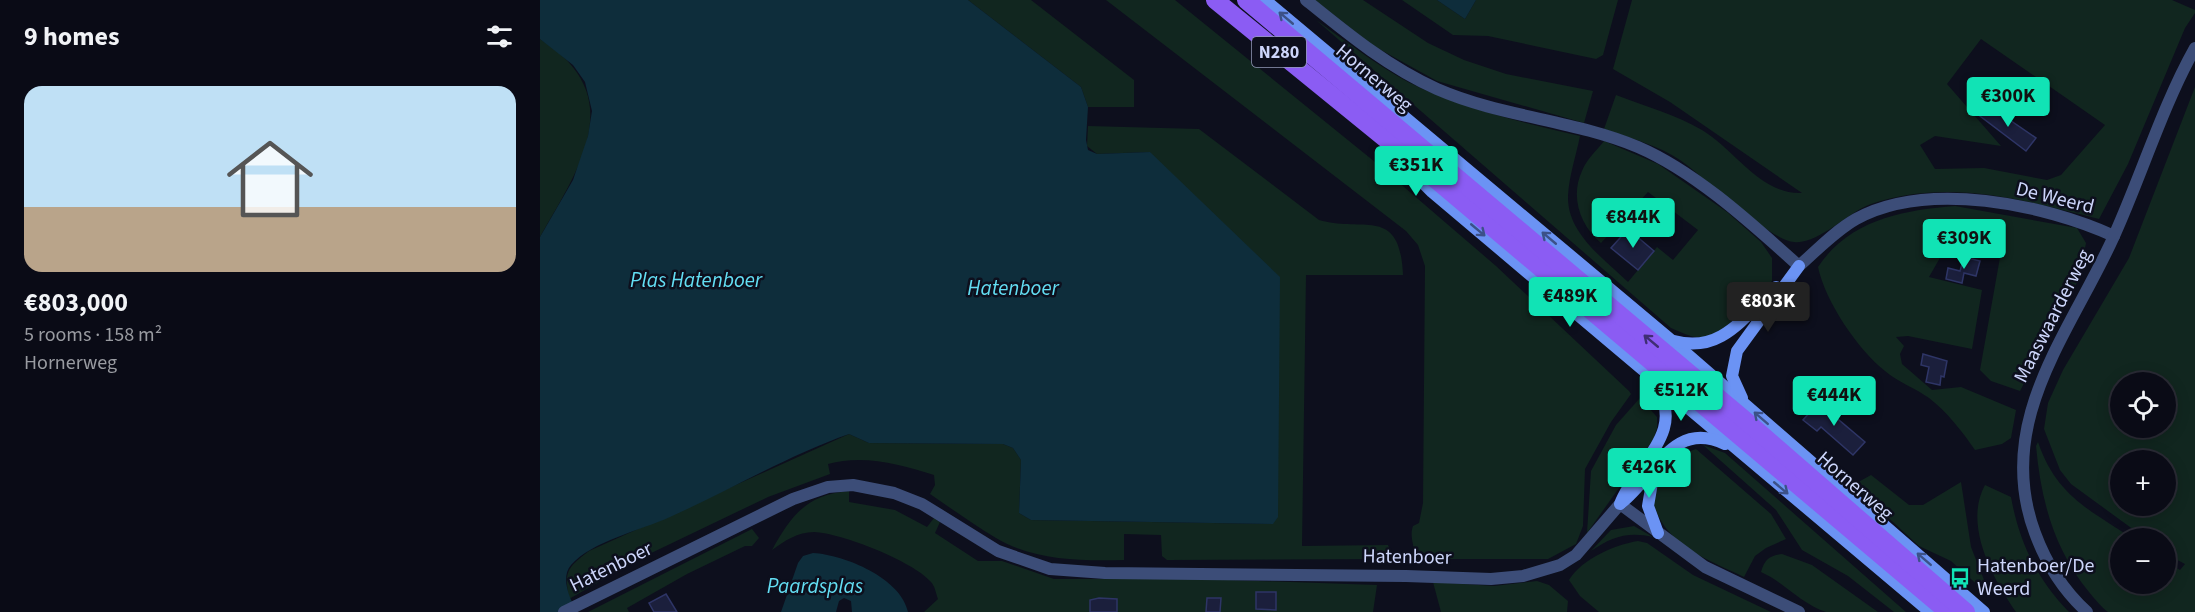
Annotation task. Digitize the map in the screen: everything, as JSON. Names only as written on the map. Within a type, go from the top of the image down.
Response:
[{"type":"main road","name":"Hornerweg","points":[[1215,0],[1441,184],[1948,612]]},
{"type":"main road","name":"Hornerweg","points":[[1246,0],[1746,421],[1966,612]]},
{"type":"main road","name":"Hornerweg","points":[[1265,0],[1670,339],[1984,612]]},
{"type":"main road","name":"Hornerweg","points":[[1343,105],[1432,192],[1930,612]]},
{"type":"main road","points":[[1670,339],[1695,345],[1721,337],[1799,266]]},
{"type":"main road","points":[[1745,404],[1732,376],[1737,351],[1799,266]]},
{"type":"main road","points":[[1620,504],[1626,489],[1662,436],[1668,421],[1664,399],[1644,372]]},
{"type":"main road","points":[[1620,504],[1675,445],[1688,438],[1707,437],[1737,450]]},
{"type":"main road","points":[[1654,470],[1648,506],[1658,533]]},
{"type":"street","name":"Hornerweg","points":[[1306,0],[1379,58],[1438,89],[1524,116],[1613,138],[1661,159],[1719,198],[1799,266]]},
{"type":"street","name":"De Weerd","points":[[1799,266],[1856,219],[1892,206],[1927,200],[1964,199],[2013,206],[2069,218],[2114,236],[2179,76],[2195,48]]},
{"type":"street","name":"Maaswaarderweg","points":[[2086,612],[2062,585],[2036,537],[2025,500],[2022,447],[2030,406],[2043,376],[2114,236]]},
{"type":"street","name":"Hatenboer","points":[[564,612],[793,499],[828,487],[853,485],[894,493],[922,504],[1007,555],[1050,569],[1105,573],[1491,579],[1523,576],[1560,565],[1576,555],[1620,504]]},
{"type":"street","points":[[1620,504],[1705,567],[1799,612]]},
{"type":"green space","points":[[968,0],[1031,0],[1134,80],[1134,107],[1088,107],[1081,87]]},
{"type":"green space","points":[[1106,0],[1175,0],[1375,162],[1496,266],[1629,391],[1631,394],[1611,422],[1585,469],[1583,526],[1576,544],[1548,559],[1415,559],[1412,530],[1413,526],[1419,523],[1423,503],[1425,266],[1418,245],[1406,231]]},
{"type":"green space","points":[[1315,0],[1363,0],[1428,43],[1464,60],[1506,74],[1593,91],[1584,123],[1437,81],[1372,45]]},
{"type":"green space","points":[[1402,0],[1437,0],[1465,19],[1476,0],[1618,0],[1603,55],[1596,59],[1488,36],[1453,35]]},
{"type":"green space","points":[[1632,0],[2172,0],[2195,10],[2185,28],[2128,164],[2099,219],[2014,199],[1957,192],[1929,193],[1900,196],[1871,204],[1813,238],[1803,242],[1794,242],[1768,230],[1680,160],[1643,142],[1604,129],[1616,95],[1671,115],[1702,130],[1761,179],[1787,192],[1802,193],[1670,102],[1613,69]],"holes":[[[1981,39],[2105,125],[2061,175],[2047,180],[1984,168],[1935,169],[1920,145],[1935,136],[2001,146],[1947,84]]]},
{"type":"green space","points":[[1316,20],[1384,68],[1408,82],[1450,100],[1492,114],[1580,136],[1568,196],[1573,222],[1588,244],[1628,282],[1657,247],[1673,260],[1698,230],[1648,192],[1601,243],[1587,228],[1579,210],[1577,191],[1584,167],[1604,141],[1658,164],[1727,212],[1761,242],[1772,258],[1772,281],[1731,322],[1712,334],[1695,337],[1671,328]]},
{"type":"green space","points":[[540,39],[567,61],[584,84],[590,108],[589,133],[581,159],[570,185],[540,237]]},
{"type":"green space","points":[[2195,87],[2195,612],[2108,612],[2089,592],[2067,559],[2051,524],[2041,486],[2036,446],[2038,442],[2045,460],[2064,488],[2088,509],[2117,528],[2110,528],[2110,594],[2176,594],[2176,567],[2180,570],[2185,564],[2176,559],[2176,528],[2131,528],[2115,516],[2176,516],[2176,450],[2110,450],[2110,512],[2071,484],[2060,470],[2044,429],[2048,403],[2063,370],[2129,258]]},
{"type":"green space","points":[[1088,126],[1199,129],[1319,220],[1377,226],[1387,230],[1395,239],[1400,253],[1403,275],[1306,275],[1302,546],[1388,545],[1393,559],[1167,560],[1162,556],[1161,535],[1124,534],[1124,560],[1058,558],[1011,546],[971,522],[930,494],[935,485],[934,475],[895,464],[854,460],[828,464],[830,474],[768,497],[643,557],[569,599],[567,576],[569,571],[589,551],[849,434],[869,443],[1003,444],[1013,448],[1021,460],[1019,513],[1031,520],[1273,524],[1150,152],[1097,154],[1087,146]]},
{"type":"green space","points":[[1955,206],[2077,228],[2086,243],[2079,279],[2020,391],[1991,381],[1980,370],[2004,235],[1956,230],[1929,277],[1982,290],[1972,349],[1908,336],[1896,337],[1904,346],[1900,354],[1902,364],[1932,390],[1961,387],[2016,410],[2011,438],[2002,444],[1975,450],[1936,403],[1890,375],[1864,351],[1835,309],[1818,267],[1845,238],[1861,228],[1897,215]]},
{"type":"green space","points":[[1640,398],[1657,417],[1657,428],[1653,440],[1587,533],[1591,471],[1616,425]]},
{"type":"green space","points":[[1703,445],[1725,453],[1906,612],[1894,612],[1848,576],[1802,550],[1776,510]]},
{"type":"green space","points":[[1696,449],[1771,514],[1786,539],[1755,556],[1744,577],[1704,558],[1680,542],[1661,521],[1655,508],[1653,494],[1658,481],[1686,453]]},
{"type":"green space","points":[[1871,475],[1909,505],[1923,505],[1961,482],[1971,547],[1988,590],[1982,589],[1951,561],[1919,546],[1853,485]]},
{"type":"green space","points":[[1985,485],[2011,497],[2014,514],[2031,559],[2048,586],[2069,612],[2016,612],[2007,599],[1990,568],[1979,534],[1977,517],[1979,501]]},
{"type":"green space","points":[[849,491],[849,502],[895,510],[927,527],[934,518],[940,522],[935,533],[978,561],[1002,561],[1054,579],[1200,579],[1377,585],[1373,612],[924,612],[938,599],[932,584],[909,565],[876,550],[841,537],[808,532],[786,540],[772,550],[794,517],[811,502],[834,493]]},
{"type":"green space","points":[[1634,526],[1653,537],[1620,536],[1591,551],[1611,530]]},
{"type":"green space","points":[[752,529],[759,538],[752,546],[745,546],[687,574],[627,608],[629,612],[588,612]]},
{"type":"green space","points":[[1638,541],[1647,543],[1693,575],[1771,612],[1599,612],[1580,596],[1569,580],[1590,559],[1619,546]]},
{"type":"green space","points":[[1782,554],[1812,565],[1878,612],[1826,612],[1809,604],[1761,572],[1768,559]]},
{"type":"green space","points":[[1537,581],[1549,585],[1568,601],[1567,612],[1441,612],[1433,582],[1494,586]]},
{"type":"water","name":"Plas Hatenboer","points":[[540,0],[968,0],[1081,87],[1088,107],[1086,140],[1088,150],[1097,154],[1150,152],[1280,277],[1278,517],[1273,524],[1031,520],[1019,513],[1021,460],[1013,448],[1003,444],[869,443],[849,434],[781,463],[670,517],[591,549],[571,565],[566,576],[569,595],[577,612],[540,612],[540,237],[573,180],[588,136],[592,111],[585,82],[573,65],[540,39]]},
{"type":"water","points":[[1437,0],[1476,0],[1465,19]]},
{"type":"water","name":"Paardsplas","points":[[813,553],[840,558],[870,570],[895,589],[908,612],[852,612],[851,601],[844,598],[839,601],[836,612],[781,612],[798,563],[803,556]]},
{"type":"building","points":[[1988,105],[2036,138],[2026,151],[1980,116]]},
{"type":"building","points":[[1628,229],[1654,251],[1638,270],[1611,248]]},
{"type":"building","points":[[1964,257],[1980,261],[1976,276],[1964,273],[1962,283],[1946,279],[1948,268],[1960,271]]},
{"type":"building","points":[[1923,354],[1947,361],[1940,385],[1926,382],[1929,367],[1921,365]]},
{"type":"building","points":[[1821,400],[1834,411],[1832,414],[1865,442],[1853,455],[1821,427],[1817,431],[1803,420]]},
{"type":"building","points":[[1256,592],[1276,592],[1276,610],[1256,609]]},
{"type":"building","points":[[666,594],[677,612],[654,612],[649,603]]},
{"type":"building","points":[[1207,598],[1221,598],[1220,612],[1206,612]]},
{"type":"building","points":[[1117,599],[1117,612],[1090,612],[1090,600]]},
{"type":"place","name":"Hatenboer/De Weerd","points":[[1960,578]]}]
